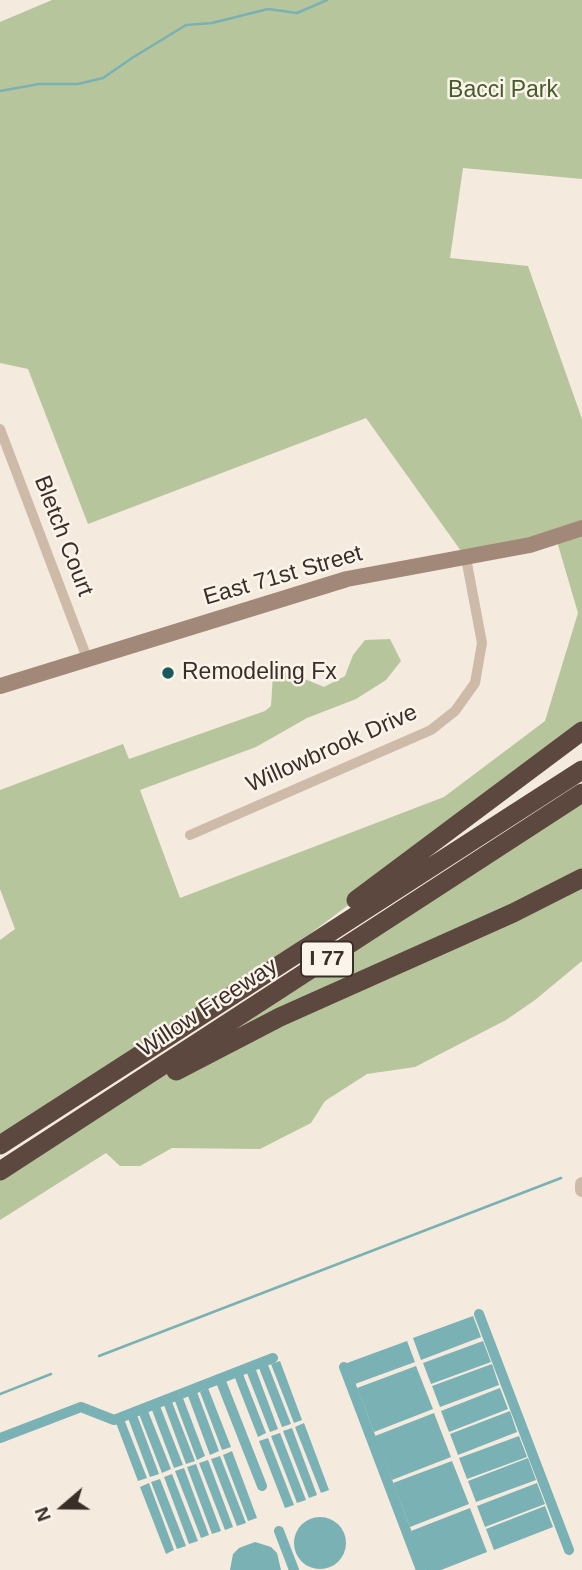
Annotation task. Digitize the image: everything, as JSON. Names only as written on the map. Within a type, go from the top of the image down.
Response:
[{"type":"highway","points":[[217,1003],[582,731]]},
{"type":"highway","name":"Willow Freeway","points":[[0,1145],[582,769]]},
{"type":"highway","name":"Willow Freeway","points":[[0,1171],[582,793]]},
{"type":"highway","points":[[73,1125],[280,1017],[502,919],[582,878]]},
{"type":"main road","name":"East 71st Street","points":[[0,686],[347,579],[530,545],[582,528]]},
{"type":"street","name":"Bletch Court","points":[[0,429],[87,658]]},
{"type":"street","name":"Willowbrook Drive","points":[[190,835],[431,730],[455,711],[475,683],[482,643],[466,558]]},
{"type":"green space","name":"Bacci Park","points":[[52,0],[582,0],[582,179],[463,168],[450,258],[528,266],[582,419],[582,731],[217,1003],[0,1145],[0,940],[15,929],[0,889],[0,790],[123,744],[129,759],[265,711],[271,706],[273,674],[288,672],[324,687],[345,676],[353,655],[365,640],[390,639],[401,661],[386,680],[356,699],[307,718],[256,747],[140,790],[180,898],[444,797],[545,721],[578,613],[556,538],[466,558],[366,418],[88,524],[28,369],[0,363],[0,22]]},
{"type":"green space","points":[[582,793],[582,961],[535,1000],[506,1020],[415,1067],[367,1074],[325,1101],[311,1123],[260,1149],[172,1148],[140,1166],[120,1166],[106,1153],[0,1220],[0,1171]]},
{"type":"water","points":[[473,1316],[481,1337],[421,1360],[413,1338]]},
{"type":"water","points":[[407,1341],[415,1362],[355,1384],[347,1363]]},
{"type":"water","points":[[483,1341],[491,1362],[431,1384],[423,1363]]},
{"type":"water","points":[[280,1361],[302,1420],[294,1423],[271,1364]]},
{"type":"water","points":[[492,1364],[499,1385],[440,1407],[432,1386]]},
{"type":"water","points":[[268,1365],[291,1424],[282,1427],[259,1368]]},
{"type":"water","points":[[416,1366],[433,1409],[374,1432],[357,1388]]},
{"type":"water","points":[[256,1370],[278,1429],[270,1432],[247,1373]]},
{"type":"water","points":[[243,1374],[266,1433],[258,1437],[235,1378]]},
{"type":"water","points":[[208,1388],[231,1447],[222,1450],[200,1392]]},
{"type":"water","points":[[500,1388],[508,1409],[449,1432],[441,1411]]},
{"type":"water","points":[[197,1392],[219,1451],[210,1455],[188,1396]]},
{"type":"water","points":[[183,1398],[205,1456],[197,1460],[175,1401]]},
{"type":"water","points":[[172,1402],[195,1461],[186,1464],[164,1405]]},
{"type":"water","points":[[160,1406],[183,1465],[174,1468],[152,1410]]},
{"type":"water","points":[[148,1411],[171,1469],[162,1473],[139,1414]]},
{"type":"water","points":[[510,1411],[517,1432],[458,1455],[450,1434]]},
{"type":"water","points":[[434,1413],[451,1457],[392,1480],[375,1436]]},
{"type":"water","points":[[137,1415],[159,1474],[150,1477],[128,1418]]},
{"type":"water","points":[[124,1419],[147,1478],[138,1481],[116,1423]]},
{"type":"water","points":[[304,1423],[329,1490],[321,1493],[295,1427]]},
{"type":"water","points":[[292,1428],[317,1495],[309,1498],[283,1431]]},
{"type":"water","points":[[280,1433],[306,1500],[297,1503],[271,1436]]},
{"type":"water","points":[[519,1436],[527,1457],[467,1479],[459,1458]]},
{"type":"water","points":[[268,1438],[294,1505],[285,1508],[259,1441]]},
{"type":"water","points":[[232,1451],[257,1518],[248,1521],[223,1455]]},
{"type":"water","points":[[220,1456],[246,1523],[237,1526],[211,1459]]},
{"type":"water","points":[[528,1458],[536,1480],[476,1502],[468,1481]]},
{"type":"water","points":[[208,1460],[233,1527],[225,1530],[199,1463]]},
{"type":"water","points":[[452,1461],[469,1504],[410,1527],[393,1483]]},
{"type":"water","points":[[196,1464],[221,1531],[212,1534],[187,1467]]},
{"type":"water","points":[[184,1468],[209,1535],[201,1538],[175,1471]]},
{"type":"water","points":[[172,1474],[198,1541],[189,1544],[164,1477]]},
{"type":"water","points":[[160,1479],[186,1546],[177,1549],[151,1482]]},
{"type":"water","points":[[149,1483],[174,1550],[166,1554],[140,1487]]},
{"type":"water","points":[[537,1483],[545,1504],[485,1527],[477,1506]]},
{"type":"water","points":[[545,1506],[553,1527],[494,1550],[486,1529]]},
{"type":"water","points":[[470,1508],[487,1552],[441,1570],[426,1570],[411,1531]]},
{"type":"water","points":[[320,1517],[330,1519],[338,1525],[344,1533],[344,1553],[338,1561],[330,1567],[320,1569],[310,1567],[302,1561],[296,1553],[294,1543],[296,1533],[302,1525],[310,1519]]},
{"type":"water","points":[[255,1542],[271,1547],[277,1553],[281,1570],[230,1570],[233,1554],[239,1548]]},
{"type":"waterway","points":[[0,91],[39,84],[78,84],[103,78],[186,25],[212,23],[268,9],[297,13],[327,0]]},
{"type":"waterway","points":[[99,1356],[561,1178]]},
{"type":"waterway","points":[[479,1314],[569,1550]]},
{"type":"waterway","points":[[0,1438],[81,1407],[114,1420],[273,1358]]},
{"type":"waterway","points":[[344,1367],[421,1570]]},
{"type":"waterway","points":[[0,1394],[51,1374]]},
{"type":"waterway","points":[[220,1379],[262,1486]]},
{"type":"waterway","points":[[279,1531],[294,1570]]},
{"type":"place","name":"Remodeling Fx","points":[[168,673]]}]
